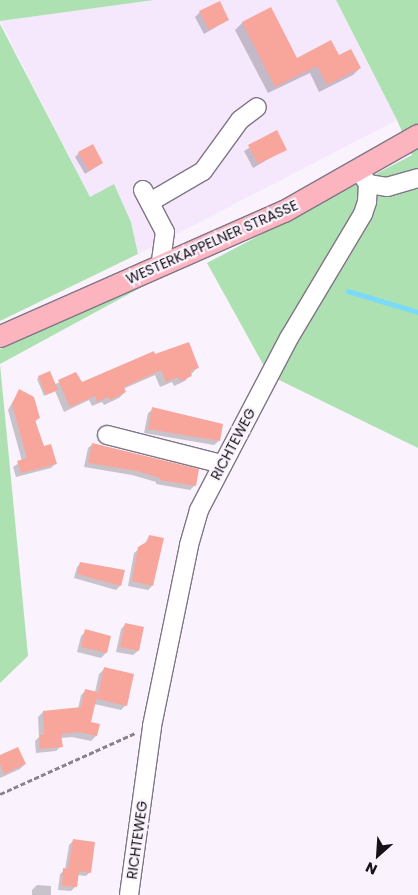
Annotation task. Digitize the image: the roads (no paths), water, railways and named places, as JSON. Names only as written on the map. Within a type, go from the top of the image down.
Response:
[{"type":"main road","name":"WESTERKAPPELNER STRASSE","points":[[0,336],[363,177],[418,135]]},
{"type":"street","points":[[160,266],[165,232],[147,196],[203,171],[240,120],[257,107]]},
{"type":"street","points":[[363,177],[387,187],[418,178]]},
{"type":"street","name":"RICHTEWEG","points":[[129,895],[152,726],[189,545],[199,510],[289,338],[363,214],[367,202],[363,177]]},
{"type":"street","points":[[107,435],[222,464]]},
{"type":"waterway","points":[[348,291],[418,312]]}]
